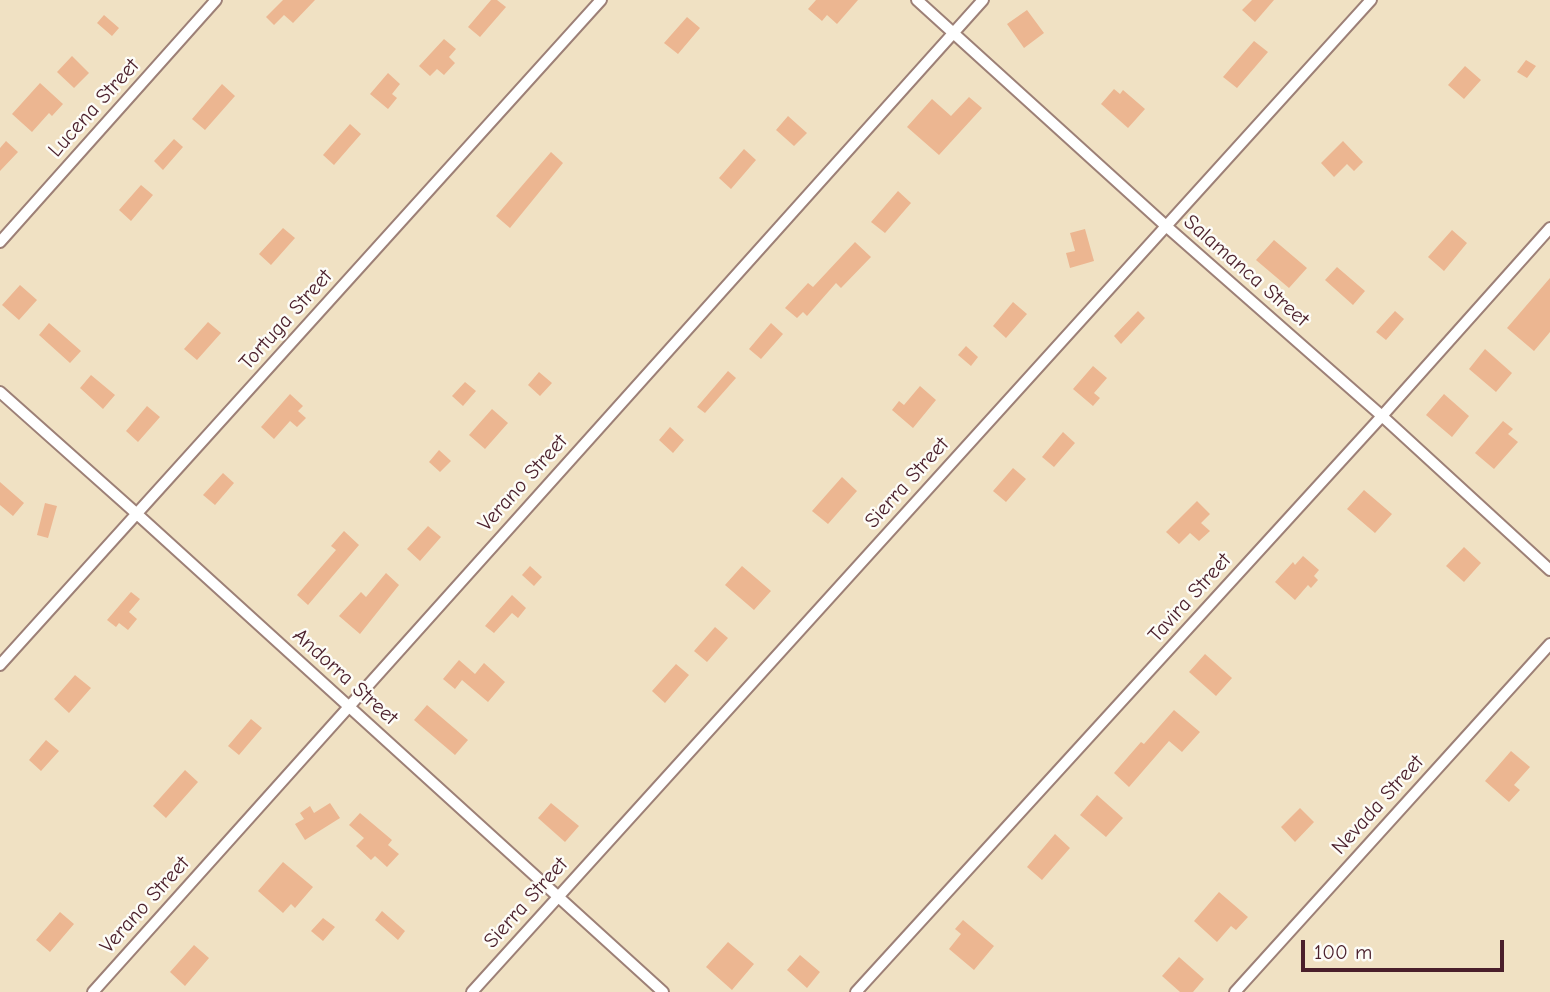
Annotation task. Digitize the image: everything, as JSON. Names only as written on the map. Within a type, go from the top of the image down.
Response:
[{"type":"street","name":"Lucena Street","points":[[0,242],[216,0]]},
{"type":"street","name":"Tortuga Street","points":[[0,665],[601,0]]},
{"type":"street","name":"Salamanca Street","points":[[917,0],[1550,570]]},
{"type":"street","name":"Verano Street","points":[[93,992],[983,0]]},
{"type":"street","name":"Sierra Street","points":[[472,992],[1371,0]]},
{"type":"street","name":"Tavira Street","points":[[856,992],[1550,228]]},
{"type":"street","name":"Andorra Street","points":[[0,393],[663,992]]},
{"type":"street","name":"Nevada Street","points":[[1236,992],[1550,644]]},
{"type":"building","points":[[283,0],[315,0],[293,23],[284,15],[274,25],[266,17]]},
{"type":"building","points":[[491,0],[497,0],[506,7],[480,37],[468,27]]},
{"type":"building","points":[[816,0],[858,0],[837,24],[827,15],[822,21],[808,9]]},
{"type":"building","points":[[1252,0],[1274,0],[1255,22],[1242,10]]},
{"type":"building","points":[[1027,10],[1044,33],[1024,48],[1007,24]]},
{"type":"building","points":[[104,15],[119,28],[112,36],[97,23]]},
{"type":"building","points":[[687,17],[700,28],[678,54],[664,43]]},
{"type":"building","points":[[444,39],[456,49],[449,57],[455,63],[444,75],[437,69],[430,76],[419,66]]},
{"type":"building","points":[[1254,41],[1268,52],[1237,88],[1223,77]]},
{"type":"building","points":[[72,56],[89,73],[74,88],[57,72]]},
{"type":"building","points":[[1526,60],[1536,66],[1527,78],[1517,72]]},
{"type":"building","points":[[1465,66],[1481,80],[1464,99],[1448,85]]},
{"type":"building","points":[[388,73],[400,84],[392,94],[397,98],[388,109],[370,94]]},
{"type":"building","points":[[40,83],[63,104],[52,116],[49,113],[32,132],[12,114]]},
{"type":"building","points":[[222,84],[235,96],[205,130],[192,119]]},
{"type":"building","points":[[1114,89],[1120,94],[1123,90],[1145,109],[1128,128],[1101,104]]},
{"type":"building","points":[[969,97],[982,108],[939,155],[907,127],[932,99],[951,116]]},
{"type":"building","points":[[788,116],[807,133],[794,146],[776,130]]},
{"type":"building","points":[[350,124],[361,134],[334,165],[323,155]]},
{"type":"building","points":[[174,139],[183,147],[163,170],[154,161]]},
{"type":"building","points":[[6,141],[18,152],[0,171],[0,148]]},
{"type":"building","points":[[1343,141],[1363,162],[1354,171],[1347,164],[1334,177],[1321,163]]},
{"type":"building","points":[[744,149],[756,160],[731,189],[719,178]]},
{"type":"building","points":[[551,152],[563,163],[510,228],[496,216]]},
{"type":"building","points":[[141,185],[153,195],[131,221],[119,210]]},
{"type":"building","points":[[898,191],[911,203],[885,233],[871,222]]},
{"type":"building","points":[[283,228],[295,238],[271,265],[259,254]]},
{"type":"building","points":[[1085,229],[1094,261],[1070,268],[1066,253],[1075,251],[1070,233]]},
{"type":"building","points":[[1452,230],[1467,243],[1444,271],[1428,257]]},
{"type":"building","points":[[1274,240],[1307,268],[1289,288],[1256,260]]},
{"type":"building","points":[[855,242],[871,257],[841,288],[836,283],[807,316],[803,312],[797,318],[785,308],[808,283],[813,287]]},
{"type":"building","points":[[1337,267],[1365,291],[1353,305],[1325,280]]},
{"type":"building","points":[[1550,278],[1550,332],[1534,351],[1507,328]]},
{"type":"building","points":[[20,285],[37,300],[19,320],[2,305]]},
{"type":"building","points":[[1013,302],[1027,314],[1006,338],[993,326]]},
{"type":"building","points":[[1138,311],[1145,318],[1121,344],[1114,336]]},
{"type":"building","points":[[1395,311],[1404,319],[1386,340],[1376,332]]},
{"type":"building","points":[[208,322],[221,333],[197,360],[184,349]]},
{"type":"building","points":[[49,323],[81,351],[70,363],[39,335]]},
{"type":"building","points":[[771,323],[783,334],[761,359],[749,349]]},
{"type":"building","points":[[966,346],[978,357],[971,366],[958,355]]},
{"type":"building","points":[[1485,349],[1512,373],[1496,392],[1469,369]]},
{"type":"building","points":[[1093,366],[1107,378],[1094,393],[1100,398],[1093,406],[1073,389]]},
{"type":"building","points":[[728,371],[736,378],[705,413],[697,407]]},
{"type":"building","points":[[539,372],[552,383],[540,396],[528,385]]},
{"type":"building","points":[[91,375],[115,395],[103,409],[80,388]]},
{"type":"building","points":[[465,382],[476,391],[463,406],[452,396]]},
{"type":"building","points":[[920,386],[936,400],[913,428],[892,410],[899,401],[904,405]]},
{"type":"building","points":[[290,394],[303,406],[298,411],[306,418],[297,427],[290,421],[274,439],[261,427]]},
{"type":"building","points":[[1444,394],[1469,416],[1452,437],[1426,415]]},
{"type":"building","points":[[147,406],[160,417],[138,442],[126,431]]},
{"type":"building","points":[[492,409],[508,423],[485,449],[469,435]]},
{"type":"building","points":[[1503,421],[1513,429],[1508,434],[1518,442],[1494,469],[1475,453]]},
{"type":"building","points":[[670,427],[684,440],[673,453],[659,440]]},
{"type":"building","points":[[1063,432],[1075,443],[1054,467],[1042,457]]},
{"type":"building","points":[[439,450],[451,461],[440,472],[429,462]]},
{"type":"building","points":[[1013,468],[1026,479],[1006,502],[993,491]]},
{"type":"building","points":[[223,473],[234,483],[215,505],[203,495]]},
{"type":"building","points":[[842,477],[857,491],[828,524],[812,511]]},
{"type":"building","points":[[0,482],[24,503],[13,516],[0,505]]},
{"type":"building","points":[[1364,490],[1392,514],[1375,533],[1347,509]]},
{"type":"building","points":[[1197,501],[1210,514],[1201,523],[1210,531],[1199,541],[1190,533],[1179,544],[1166,532]]},
{"type":"building","points":[[45,503],[57,506],[48,538],[37,535]]},
{"type":"building","points":[[428,526],[441,537],[420,561],[407,549]]},
{"type":"building","points":[[344,531],[359,545],[308,605],[297,595],[336,550],[331,546]]},
{"type":"building","points":[[1464,547],[1481,563],[1464,582],[1446,566]]},
{"type":"building","points":[[1303,556],[1319,570],[1314,576],[1318,580],[1311,588],[1308,585],[1295,600],[1275,582],[1293,562],[1295,565]]},
{"type":"building","points":[[530,566],[542,577],[534,586],[522,575]]},
{"type":"building","points":[[742,566],[771,591],[754,610],[725,585]]},
{"type":"building","points":[[386,573],[399,585],[360,634],[339,616],[361,592],[366,597]]},
{"type":"building","points":[[131,592],[140,599],[129,612],[137,619],[128,630],[119,623],[116,627],[107,620]]},
{"type":"building","points":[[512,595],[526,608],[518,618],[512,613],[494,633],[485,626]]},
{"type":"building","points":[[715,627],[728,638],[707,662],[694,651]]},
{"type":"building","points":[[1205,654],[1232,678],[1216,696],[1189,672]]},
{"type":"building","points":[[459,660],[475,674],[484,663],[505,682],[488,702],[462,680],[455,689],[443,679]]},
{"type":"building","points":[[676,664],[689,675],[665,703],[652,691]]},
{"type":"building","points":[[75,675],[91,688],[69,713],[54,699]]},
{"type":"building","points":[[427,705],[468,740],[455,755],[414,720]]},
{"type":"building","points":[[1174,710],[1200,732],[1182,752],[1169,741],[1129,787],[1114,773]]},
{"type":"building","points":[[251,719],[262,728],[239,755],[228,746]]},
{"type":"building","points":[[46,740],[59,751],[41,771],[29,760]]},
{"type":"building","points":[[1511,751],[1530,767],[1514,785],[1520,790],[1509,802],[1485,781]]},
{"type":"building","points":[[185,770],[198,782],[166,818],[153,806]]},
{"type":"building","points":[[1097,795],[1123,818],[1106,837],[1080,815]]},
{"type":"building","points":[[330,803],[340,818],[305,840],[295,824],[304,819],[300,813],[310,806],[314,813]]},
{"type":"building","points":[[551,803],[579,826],[565,842],[538,818]]},
{"type":"building","points":[[1300,808],[1314,822],[1295,842],[1281,827]]},
{"type":"building","points":[[360,813],[392,840],[388,845],[399,854],[387,867],[375,856],[371,860],[356,846],[364,838],[349,825]]},
{"type":"building","points":[[1055,834],[1070,848],[1042,880],[1027,867]]},
{"type":"building","points":[[283,862],[313,887],[295,908],[291,904],[283,913],[258,891]]},
{"type":"building","points":[[1219,892],[1248,917],[1236,930],[1231,926],[1217,942],[1194,921]]},
{"type":"building","points":[[382,911],[405,931],[398,940],[375,920]]},
{"type":"building","points":[[60,912],[74,924],[50,952],[36,940]]},
{"type":"building","points":[[323,918],[335,927],[323,941],[311,931]]},
{"type":"building","points":[[963,920],[994,946],[974,970],[949,949],[961,934],[955,929]]},
{"type":"building","points":[[728,942],[754,964],[732,990],[706,967]]},
{"type":"building","points":[[194,945],[209,958],[185,986],[170,972]]},
{"type":"building","points":[[800,955],[820,972],[807,988],[787,970]]},
{"type":"building","points":[[1179,957],[1204,979],[1193,992],[1180,992],[1162,976]]}]
